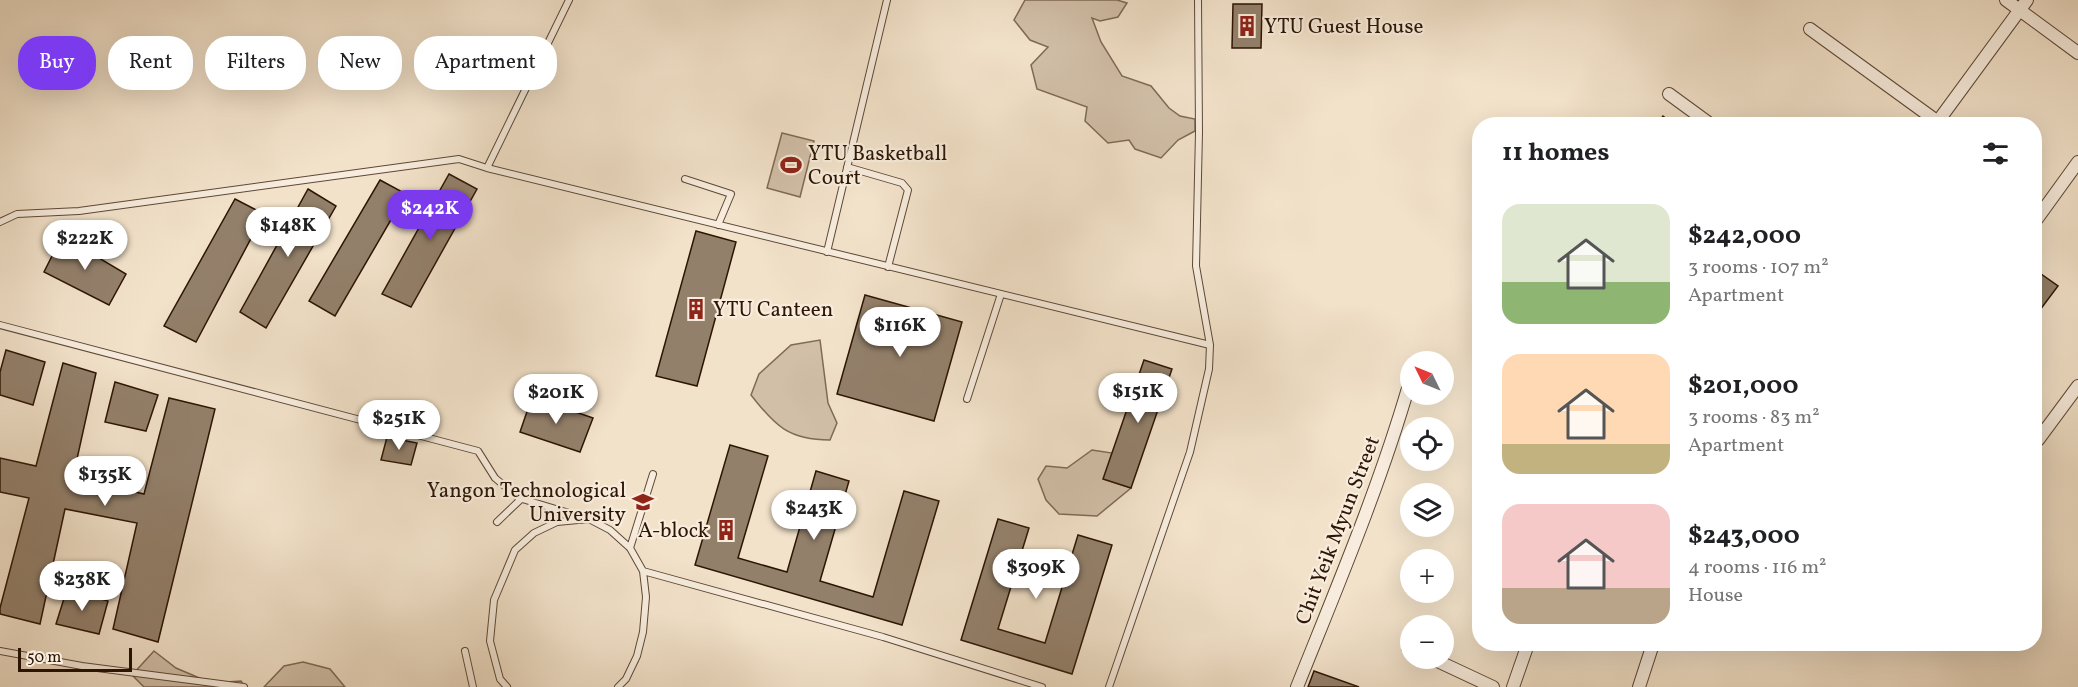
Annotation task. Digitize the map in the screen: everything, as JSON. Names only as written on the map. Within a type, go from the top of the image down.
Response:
[{"type":"street","points":[[2006,0],[2023,5],[2078,53]]},
{"type":"street","points":[[1941,117],[2023,5]]},
{"type":"street","points":[[1810,29],[1929,117]]},
{"type":"street","points":[[1669,94],[1700,117]]},
{"type":"street","points":[[2042,212],[2078,162]]},
{"type":"street","points":[[2042,435],[2078,386]]},
{"type":"street","name":"Chit Yeik Myun Street","points":[[1297,687],[1365,517],[1403,405]]},
{"type":"street","points":[[1513,687],[1526,651]]},
{"type":"street","points":[[1639,687],[1651,651]]},
{"type":"street","points":[[1454,669],[1493,687]]},
{"type":"lane","points":[[487,168],[569,0]]},
{"type":"lane","points":[[827,252],[887,0]]},
{"type":"lane","points":[[1108,687],[1190,452],[1209,369],[1210,345],[1196,266],[1199,132],[1198,0]]},
{"type":"lane","points":[[0,222],[17,214],[78,211],[459,159],[487,168],[1210,345]]},
{"type":"lane","points":[[847,167],[902,183],[908,190],[888,267]]},
{"type":"lane","points":[[685,179],[731,194],[718,225]]},
{"type":"lane","points":[[967,399],[1001,294]]},
{"type":"lane","points":[[0,326],[478,451],[495,478],[521,499],[589,519],[610,530],[630,548],[643,571],[646,597],[643,632],[637,656],[626,679],[618,687]]},
{"type":"lane","points":[[630,548],[653,474]]},
{"type":"lane","points":[[496,522],[521,499]]},
{"type":"lane","points":[[507,687],[500,679],[490,641],[494,600],[515,550],[534,533],[557,522],[589,519]]},
{"type":"lane","points":[[643,571],[883,637],[1042,687]]},
{"type":"lane","points":[[0,651],[82,666],[244,687]]},
{"type":"lane","points":[[465,651],[473,687]]},
{"type":"shaded area","points":[[1025,0],[1117,0],[1127,3],[1118,17],[1100,21],[1092,18],[1101,42],[1122,76],[1151,86],[1169,108],[1180,116],[1195,119],[1195,131],[1178,140],[1161,158],[1135,149],[1129,140],[1108,143],[1085,121],[1087,107],[1037,89],[1031,65],[1048,47],[1030,40],[1014,20]]},
{"type":"shaded area","name":"YTU Basketball Court","points":[[782,133],[814,141],[800,197],[767,188]]},
{"type":"shaded area","points":[[820,340],[828,403],[837,423],[830,440],[804,437],[784,429],[751,395],[759,374],[791,345]]},
{"type":"shaded area","points":[[1092,450],[1112,453],[1104,479],[1131,488],[1097,516],[1059,514],[1046,500],[1038,479],[1046,466],[1067,468]]},
{"type":"shaded area","points":[[154,651],[176,668],[211,683],[241,681],[245,687],[144,687],[132,675]]},
{"type":"shaded area","points":[[303,662],[330,669],[345,687],[264,687],[284,666]]},
{"type":"building","name":"YTU Guest House","points":[[1233,4],[1262,4],[1261,48],[1232,48]]},
{"type":"building","points":[[449,174],[477,189],[411,307],[382,294]]},
{"type":"building","points":[[380,180],[406,194],[335,316],[309,301]]},
{"type":"building","points":[[308,189],[336,206],[266,328],[240,312]]},
{"type":"building","points":[[235,199],[264,214],[196,342],[164,326]]},
{"type":"building","name":"YTU Canteen","points":[[696,231],[736,242],[697,386],[656,376]]},
{"type":"building","points":[[62,236],[126,274],[109,305],[44,272]]},
{"type":"building","points":[[2042,275],[2058,286],[2042,307]]},
{"type":"building","points":[[865,295],[962,322],[934,421],[837,394]]},
{"type":"building","points":[[6,350],[45,362],[33,405],[0,395],[0,372]]},
{"type":"building","points":[[1144,360],[1172,369],[1131,488],[1103,479]]},
{"type":"building","points":[[63,363],[96,373],[73,477],[144,494],[169,398],[215,409],[158,642],[113,629],[137,523],[65,509],[40,624],[0,614],[29,498],[0,492],[0,458],[36,466]]},
{"type":"building","points":[[115,382],[158,395],[146,431],[105,422]]},
{"type":"building","points":[[532,397],[593,418],[580,452],[520,432]]},
{"type":"building","points":[[387,437],[417,443],[411,465],[381,460]]},
{"type":"building","name":"A-block","points":[[730,445],[768,456],[738,558],[787,572],[816,471],[849,481],[820,581],[873,597],[904,491],[939,501],[902,625],[695,565]]},
{"type":"building","points":[[998,519],[1029,528],[998,629],[1045,643],[1078,535],[1112,545],[1072,674],[961,640]]},
{"type":"building","points":[[67,589],[108,601],[99,634],[56,624]]},
{"type":"building","points":[[1314,671],[1359,687],[1308,687]]},
{"type":"place","name":"YTU Guest House","points":[[1247,26]]},
{"type":"place","name":"YTU Basketball Court","points":[[791,165]]},
{"type":"place","name":"YTU Canteen","points":[[696,309]]},
{"type":"place","name":"Yangon Technological University","points":[[643,502]]},
{"type":"place","name":"A-block","points":[[726,530]]}]
